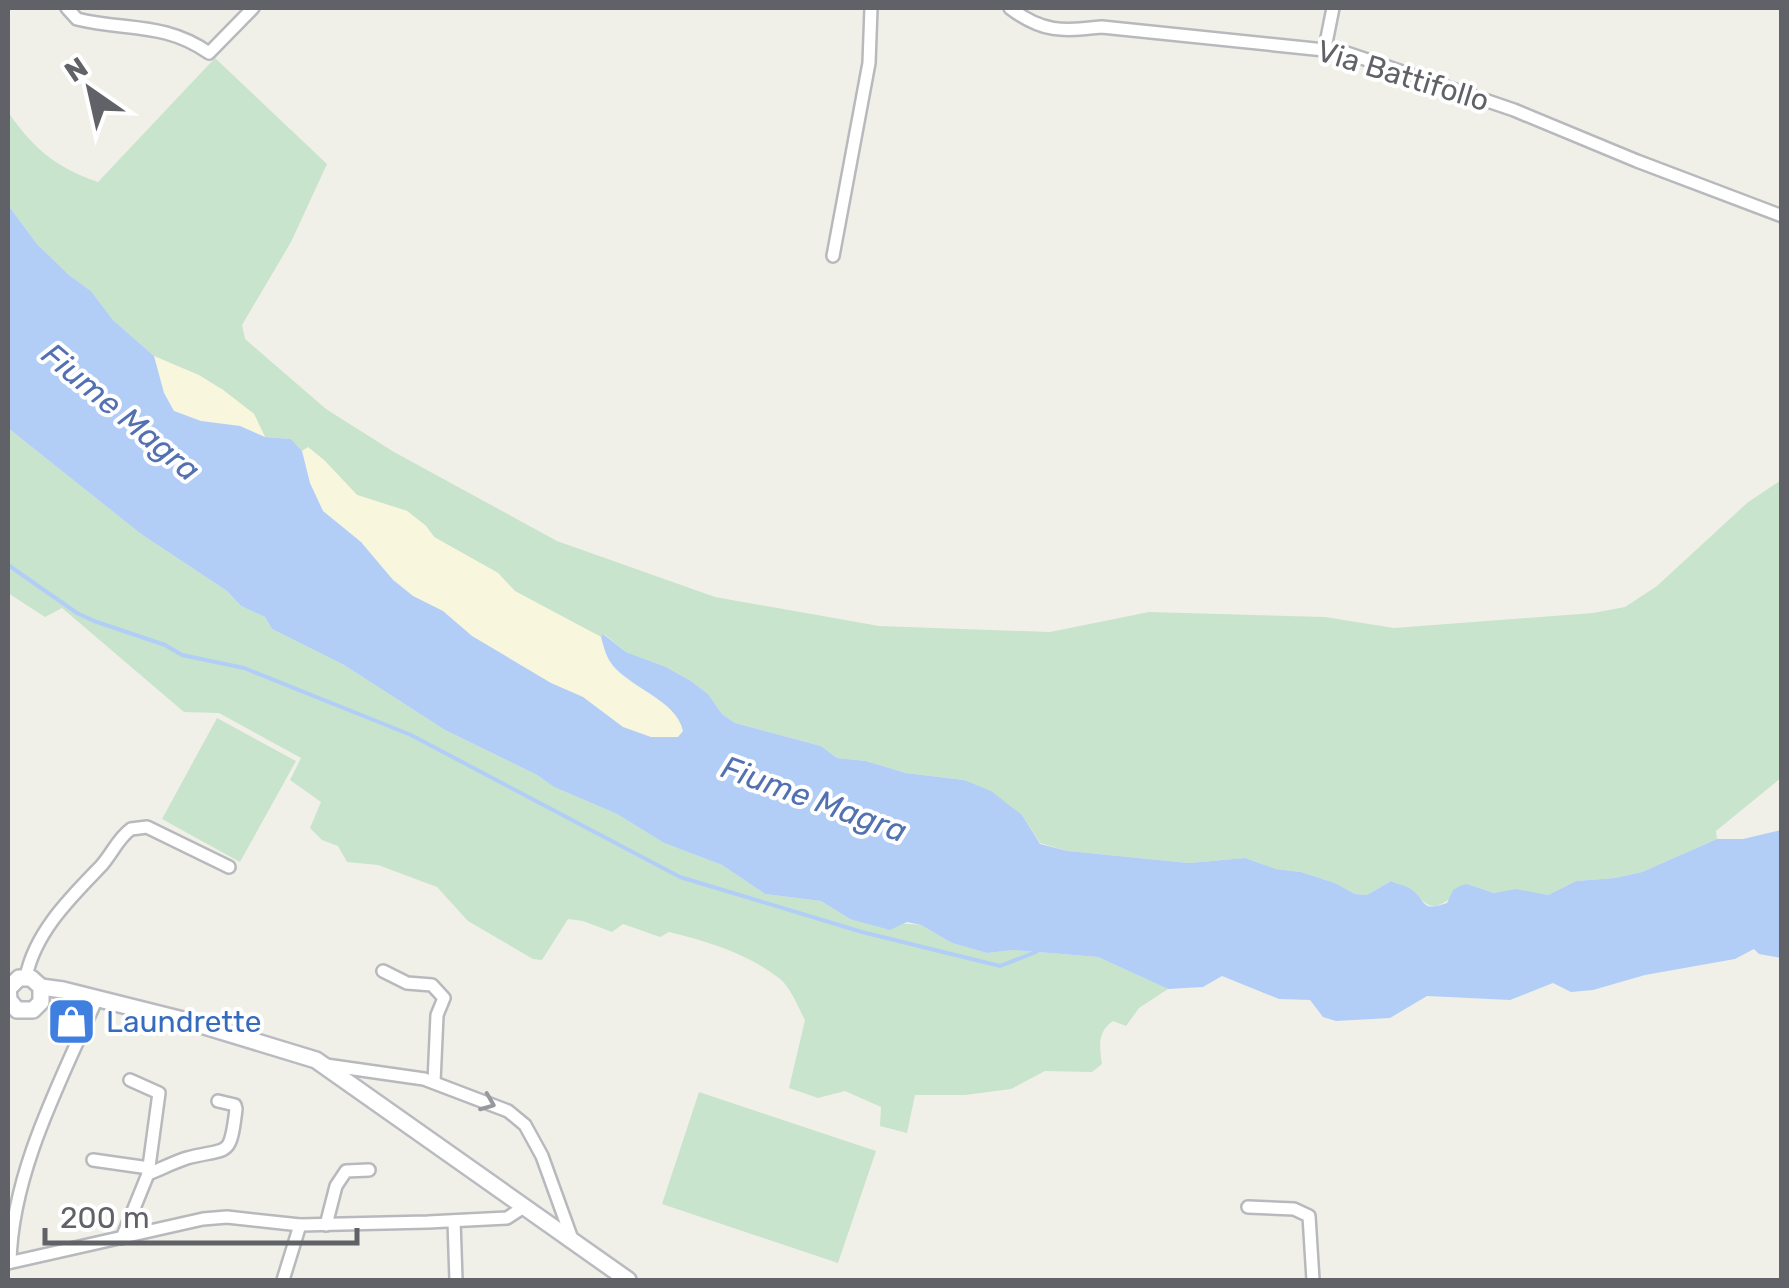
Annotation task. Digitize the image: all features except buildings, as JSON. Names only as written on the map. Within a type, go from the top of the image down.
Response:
[{"type":"main road","points":[[36,980],[41,995],[33,1010],[13,990],[36,980]]},
{"type":"main road","points":[[8,1022],[13,990]]},
{"type":"main road","points":[[41,995],[97,998],[292,1050],[326,1065],[628,1280]]},
{"type":"street","points":[[67,8],[77,19],[153,28],[188,38],[210,53],[253,8]]},
{"type":"street","points":[[833,256],[869,63],[871,8]]},
{"type":"street","name":"Via Battifollo","points":[[1010,8],[1032,25],[1063,31],[1102,27],[1325,48],[1514,110],[1637,162],[1782,216]]},
{"type":"street","points":[[1325,48],[1333,8]]},
{"type":"street","points":[[13,990],[62,908],[131,829],[147,827],[229,867]]},
{"type":"street","points":[[383,972],[407,983],[432,985],[444,998],[437,1015],[434,1082]]},
{"type":"street","points":[[97,998],[21,1186],[11,1229],[9,1263],[203,1218],[300,1225],[454,1221],[506,1218],[524,1207]]},
{"type":"street","points":[[326,1065],[434,1082],[508,1111],[525,1125],[542,1156],[573,1242]]},
{"type":"street","points":[[122,1238],[149,1171],[159,1093],[130,1080]]},
{"type":"street","points":[[94,1160],[149,1171],[186,1158],[218,1154],[233,1136],[236,1109],[235,1105],[218,1101]]},
{"type":"street","points":[[326,1225],[336,1186],[346,1171],[368,1170]]},
{"type":"street","points":[[1248,1207],[1294,1209],[1309,1216],[1312,1280]]},
{"type":"street","points":[[454,1221],[456,1280]]},
{"type":"street","points":[[284,1280],[300,1225]]},
{"type":"green space","points":[[215,58],[327,164],[291,242],[242,325],[245,339],[326,409],[394,452],[557,541],[715,597],[879,626],[1050,632],[1149,612],[1325,617],[1394,628],[1593,613],[1625,607],[1657,586],[1747,503],[1781,480],[1781,778],[1716,831],[1717,839],[1642,872],[1576,881],[1548,895],[1516,890],[1494,893],[1467,884],[1435,906],[1391,881],[1367,895],[1355,894],[1335,883],[1245,858],[1189,863],[1068,851],[1040,843],[1022,815],[964,780],[906,773],[866,761],[837,758],[821,746],[735,723],[691,681],[626,652],[604,634],[601,637],[514,591],[498,573],[434,537],[407,511],[357,495],[308,448],[302,451],[291,439],[265,437],[254,414],[223,390],[154,356],[113,320],[91,291],[37,244],[8,205],[8,112],[47,155],[98,182]]},
{"type":"green space","points":[[8,428],[141,534],[227,591],[241,606],[265,617],[272,629],[344,665],[445,730],[554,787],[617,814],[664,843],[722,865],[765,894],[821,901],[850,919],[921,925],[952,943],[987,953],[1014,950],[1098,957],[1168,989],[1139,1008],[1126,1026],[1113,1021],[1108,1025],[1100,1041],[1102,1064],[1092,1072],[1045,1071],[1011,1089],[965,1095],[915,1095],[907,1133],[880,1126],[881,1107],[845,1091],[818,1098],[789,1088],[805,1020],[788,987],[768,970],[727,950],[669,932],[660,937],[623,924],[612,932],[568,919],[542,960],[533,959],[468,921],[437,887],[378,865],[347,862],[338,846],[322,840],[310,828],[321,802],[290,780],[301,758],[219,713],[184,712],[62,608],[45,617],[8,593]]},
{"type":"green space","points":[[217,718],[296,761],[240,862],[162,819]]},
{"type":"green space","points":[[699,1092],[876,1151],[838,1263],[662,1204]]},
{"type":"sand","points":[[154,356],[223,390],[254,414],[265,437],[240,426],[201,421],[174,411],[164,393]]},
{"type":"sand","points":[[308,447],[357,495],[407,511],[434,537],[498,573],[515,591],[601,637],[617,670],[671,710],[683,731],[678,737],[651,737],[623,727],[583,697],[551,683],[472,636],[443,611],[413,596],[373,560],[361,542],[323,511],[310,483],[302,451]]},
{"type":"water","name":"Fiume Magra","points":[[8,205],[37,244],[91,291],[113,320],[154,356],[164,393],[174,411],[201,421],[240,426],[265,437],[291,439],[302,451],[310,483],[323,511],[361,542],[393,580],[413,596],[443,611],[472,636],[551,683],[583,697],[623,727],[651,737],[678,737],[683,731],[671,710],[616,669],[606,654],[603,634],[626,652],[691,681],[735,723],[821,746],[837,758],[866,761],[906,773],[964,780],[991,791],[1022,815],[1040,844],[1068,851],[1189,863],[1245,858],[1335,883],[1355,894],[1367,895],[1391,881],[1409,888],[1432,907],[1447,903],[1453,890],[1467,884],[1494,893],[1516,889],[1548,895],[1576,881],[1642,872],[1717,839],[1743,839],[1781,830],[1781,958],[1759,954],[1754,949],[1735,959],[1645,975],[1593,990],[1571,992],[1553,983],[1510,1000],[1427,996],[1390,1018],[1336,1021],[1323,1017],[1310,1000],[1279,999],[1222,976],[1203,987],[1168,989],[1098,957],[1014,950],[987,953],[952,943],[921,925],[907,922],[890,930],[850,919],[821,901],[765,894],[722,865],[664,843],[617,814],[554,787],[445,730],[344,665],[272,629],[265,617],[241,606],[227,591],[141,534],[8,428]]},
{"type":"waterway","points":[[8,565],[94,621],[165,645],[182,655],[244,668],[411,735],[680,877],[862,932],[1000,966],[1036,952]]},
{"type":"place","name":"Laundrette","points":[[71,1022]]}]
